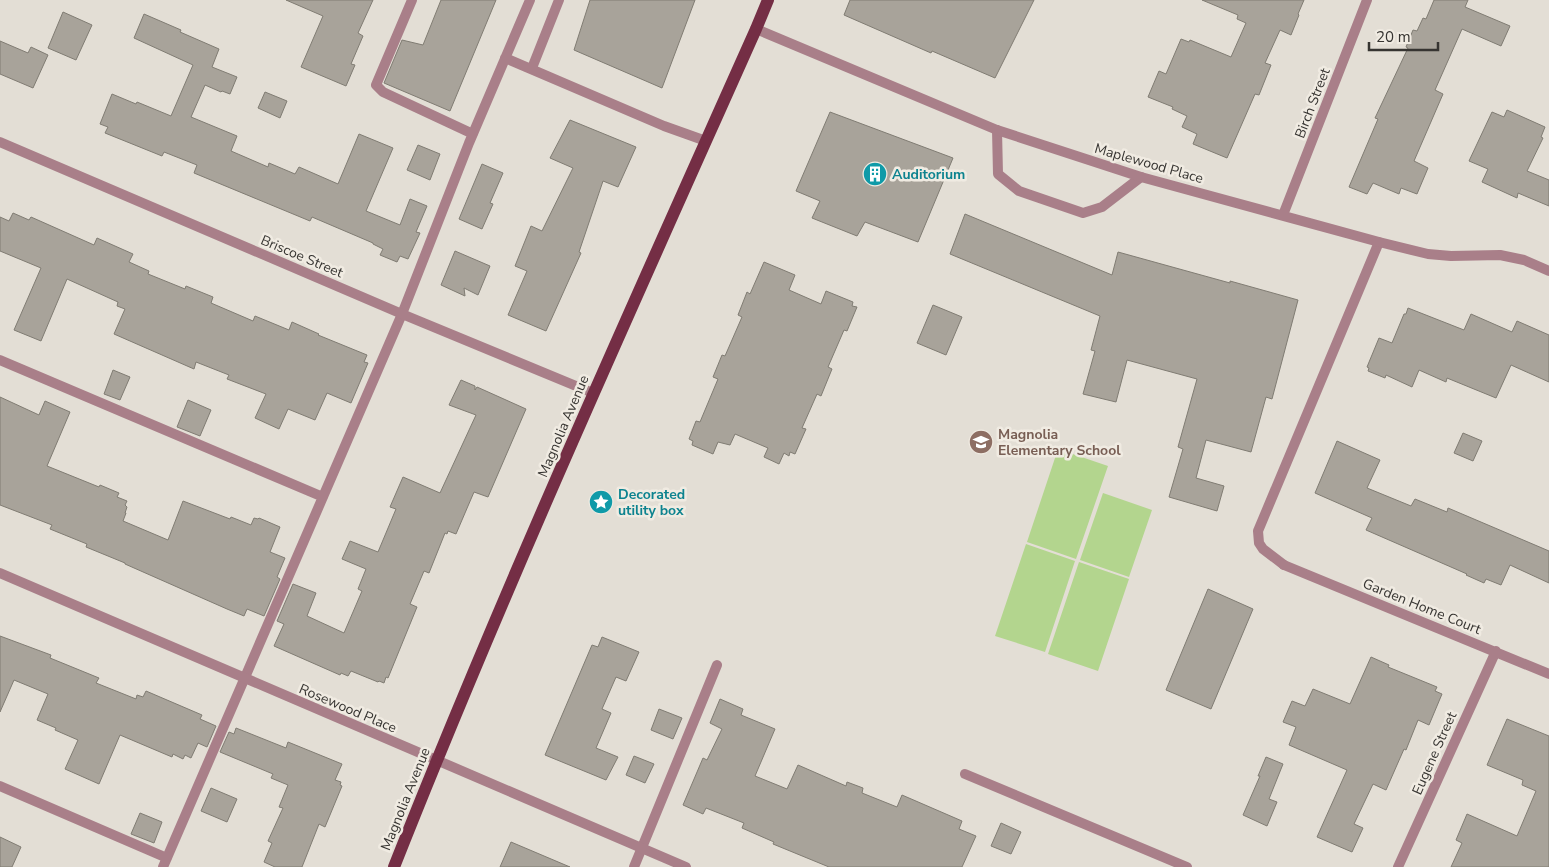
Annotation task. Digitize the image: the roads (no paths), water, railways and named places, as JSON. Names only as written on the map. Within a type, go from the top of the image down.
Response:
[{"type":"main road","name":"Magnolia Avenue","points":[[394,867],[436,761],[594,393],[768,0]]},
{"type":"street","points":[[412,0],[376,85],[383,92],[473,134]]},
{"type":"street","points":[[0,786],[165,862],[402,314],[473,134],[530,0]]},
{"type":"street","points":[[532,68],[559,0]]},
{"type":"street","name":"Birch Street","points":[[1283,215],[1367,0]]},
{"type":"street","name":"Maplewood Place","points":[[756,30],[998,130],[1141,177],[1428,254],[1451,256],[1500,255],[1524,260],[1549,271]]},
{"type":"street","points":[[505,58],[664,126],[706,141]]},
{"type":"street","points":[[998,130],[998,174],[1019,191],[1083,214],[1102,207],[1141,177]]},
{"type":"street","name":"Briscoe Street","points":[[0,142],[402,314],[594,393]]},
{"type":"street","name":"Garden Home Court","points":[[1379,242],[1258,531],[1258,543],[1269,555],[1284,565],[1549,674]]},
{"type":"street","points":[[0,360],[322,497]]},
{"type":"street","name":"Rosewood Place","points":[[0,573],[686,867]]},
{"type":"street","name":"Eugene Street","points":[[1398,867],[1496,651]]},
{"type":"street","points":[[634,867],[717,665]]},
{"type":"street","points":[[965,774],[1187,867]]},
{"type":"place","name":"Auditorium","points":[[875,174]]},
{"type":"place","name":"Magnolia Elementary School","points":[[981,442]]},
{"type":"place","name":"Decorated utility box","points":[[601,502]]}]
